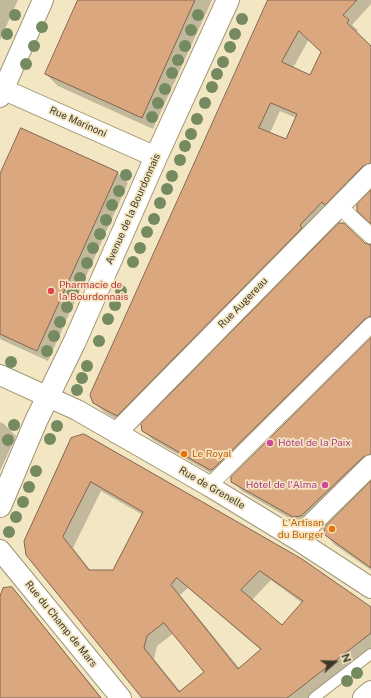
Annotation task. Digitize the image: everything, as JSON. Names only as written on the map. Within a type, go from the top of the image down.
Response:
[{"type":"main road","name":"Avenue de la Bourdonnais","points":[[0,506],[48,396],[75,341],[156,157],[228,0]]},
{"type":"main road","points":[[364,698],[371,692]]},
{"type":"street","points":[[1,91],[43,0]]},
{"type":"street","name":"Rue Marinoni","points":[[1,91],[156,157]]},
{"type":"street","name":"Rue Augereau","points":[[116,433],[371,174]]},
{"type":"street","points":[[339,206],[371,236]]},
{"type":"street","points":[[209,486],[371,325]]},
{"type":"street","name":"Rue de Grenelle","points":[[0,375],[76,410],[209,486],[296,539],[371,588]]},
{"type":"street","points":[[296,539],[371,465]]},
{"type":"street","name":"Rue du Champ de Mars","points":[[0,550],[121,698]]},
{"type":"lane","points":[[314,698],[371,654]]},
{"type":"building","points":[[78,0],[195,0],[142,118],[45,74]]},
{"type":"building","points":[[268,0],[357,0],[343,15],[349,20],[347,23],[371,46],[371,163],[363,166],[325,205],[322,202],[300,225],[302,228],[117,416],[93,403],[90,395]],"holes":[[[299,31],[321,52],[310,75],[282,62]],[[271,103],[297,114],[286,139],[259,128]]]},
{"type":"building","points":[[21,128],[118,172],[37,351],[0,334],[0,174]]},
{"type":"building","points":[[371,190],[371,224],[357,211],[357,204]]},
{"type":"building","points":[[339,223],[344,223],[365,243],[371,245],[371,316],[365,319],[213,469],[210,470],[142,431],[141,424]]},
{"type":"building","points":[[371,338],[371,454],[363,457],[301,516],[293,517],[231,482],[231,477]]},
{"type":"building","points":[[84,434],[302,559],[371,607],[371,633],[287,698],[142,698],[26,555],[24,541],[71,438]],"holes":[[[91,482],[143,512],[113,570],[89,570],[63,537]],[[260,571],[303,601],[282,625],[241,590]],[[177,578],[261,649],[238,669],[171,585]],[[164,623],[204,672],[179,692],[144,648],[147,636]]]},
{"type":"building","points":[[371,481],[371,568],[325,535],[324,528]]},
{"type":"building","points":[[12,587],[101,698],[0,698],[0,596],[3,588]]},
{"type":"place","name":"Pharmacie de la Bourdonnais","points":[[51,291]]},
{"type":"place","name":"Hôtel de la Paix","points":[[270,443]]},
{"type":"place","name":"Le Royal","points":[[184,454]]},
{"type":"place","name":"Hôtel de l'Alma","points":[[325,485]]},
{"type":"place","name":"L'Artisan du Burger","points":[[332,529]]}]
